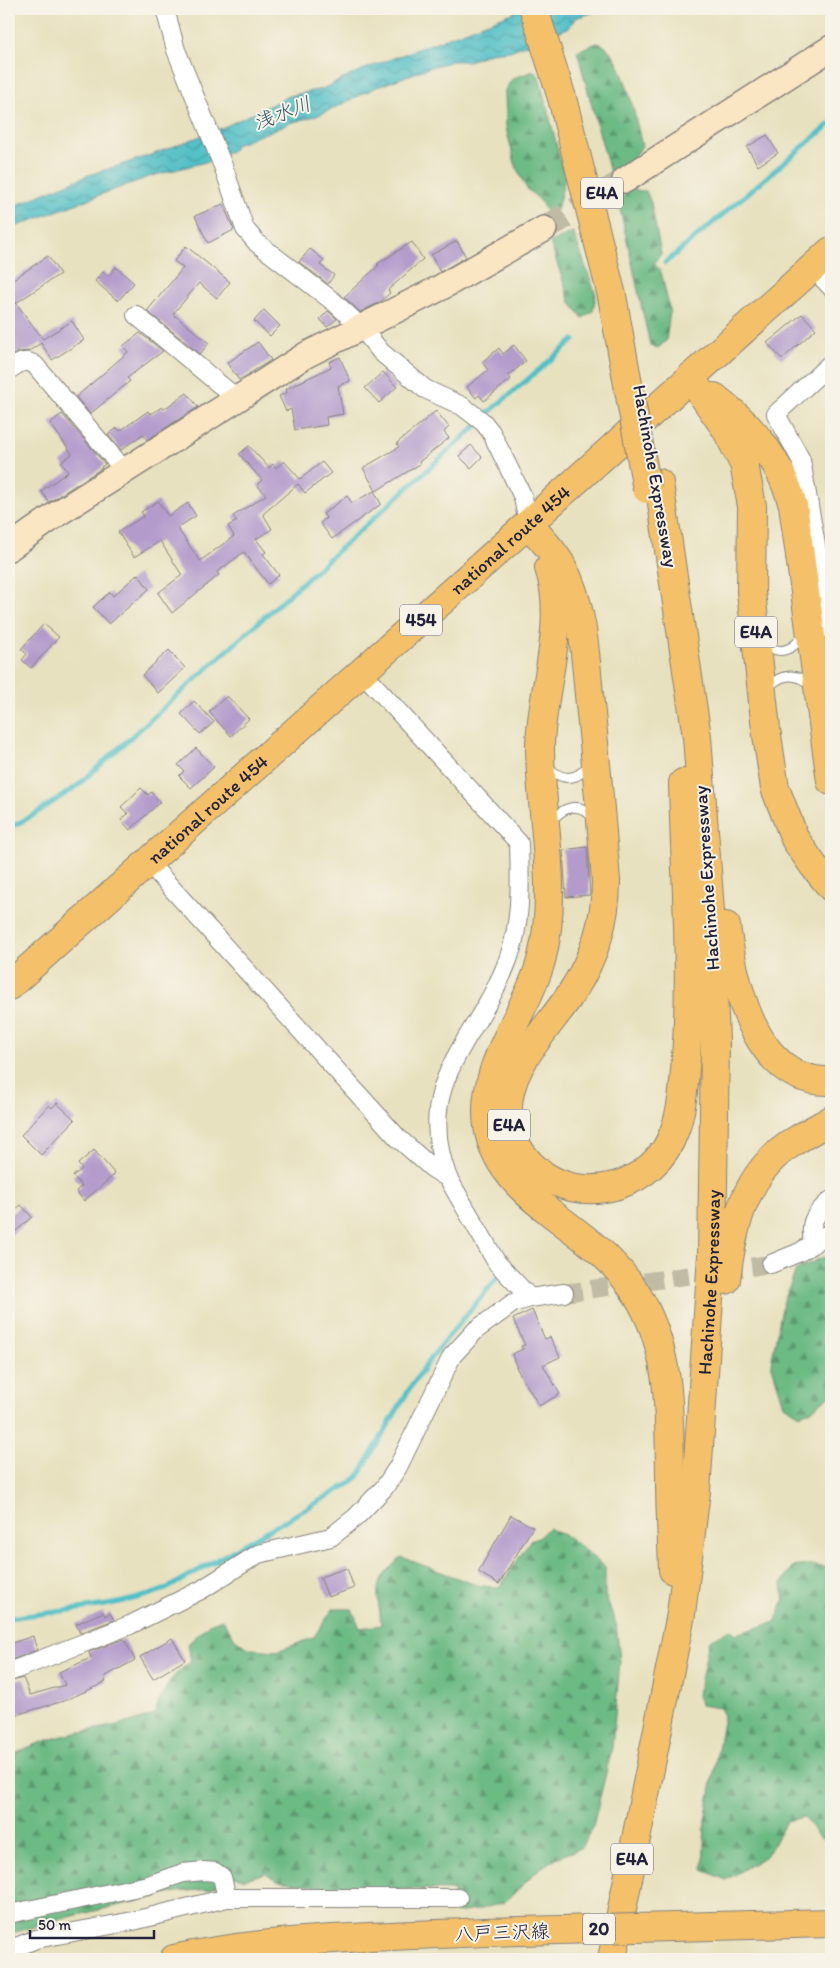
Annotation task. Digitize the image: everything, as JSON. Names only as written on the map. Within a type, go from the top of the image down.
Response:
[{"type":"main road","name":"Hachinohe Expressway","points":[[534,9],[569,96],[602,192],[618,295],[697,737],[710,911],[715,1042],[712,1255],[696,1491],[681,1614],[612,1959]]},
{"type":"main road","name":"Hachinohe Expressway","points":[[548,9],[569,96]]},
{"type":"main road","name":"national route 454","points":[[9,986],[147,861],[528,524],[822,259]]},
{"type":"main road","points":[[690,377],[740,418],[756,435],[779,468],[787,484],[793,505],[831,781]]},
{"type":"main road","name":"E4A","points":[[690,377],[726,429],[744,464],[752,506],[751,592],[771,768],[781,806],[804,853],[831,886]]},
{"type":"main road","name":"Hachinohe Expressway","points":[[652,1759],[673,1580],[693,1368],[699,1255],[703,1063],[696,893],[681,711],[653,486]]},
{"type":"main road","name":"E4A","points":[[528,524],[553,552],[562,566],[575,601],[585,654],[606,902],[602,927],[594,950],[572,992],[521,1064],[510,1090],[508,1118],[518,1147],[531,1165],[549,1179],[562,1185],[592,1190],[625,1182],[639,1176],[666,1149],[680,1115],[689,1014],[681,711]]},
{"type":"main road","name":"E4A","points":[[528,524],[550,571],[556,598],[540,746],[549,906],[544,950],[536,976],[493,1076],[488,1098],[488,1129],[500,1159],[520,1186],[608,1258],[628,1280],[643,1304],[664,1360],[669,1397],[673,1580]]},
{"type":"main road","name":"E4A","points":[[697,737],[714,832],[731,960],[744,1007],[763,1043],[784,1066],[812,1079],[831,1081]]},
{"type":"main road","name":"E4A","points":[[696,1491],[710,1425],[728,1265],[740,1214],[752,1184],[771,1160],[800,1138],[831,1120]]},
{"type":"main road","name":"八戸三沢線","points":[[174,1959],[280,1942],[485,1932],[831,1923]]},
{"type":"street","points":[[165,9],[176,50],[205,119],[245,229],[251,236],[334,302],[361,327],[381,352],[425,389],[462,406],[483,422],[491,432],[523,496],[528,524]]},
{"type":"street","points":[[625,180],[831,48]]},
{"type":"street","points":[[9,548],[124,470],[162,448],[236,398],[306,355],[446,284],[544,229]]},
{"type":"street","points":[[822,259],[831,288]]},
{"type":"street","points":[[136,315],[236,398]]},
{"type":"street","points":[[9,370],[22,361],[29,361],[35,365],[124,470]]},
{"type":"street","points":[[831,363],[776,414],[801,460],[831,630]]},
{"type":"street","points":[[362,672],[519,843],[521,894],[516,934],[498,983],[456,1053],[439,1099],[438,1140],[440,1156],[448,1178],[497,1263],[530,1298]]},
{"type":"street","points":[[147,861],[398,1138],[432,1168],[448,1178]]},
{"type":"street","points":[[813,1244],[810,1229],[814,1216],[831,1200]]},
{"type":"street","points":[[771,1264],[813,1244],[831,1232]]},
{"type":"street","points":[[9,1672],[130,1625],[201,1590],[258,1554],[331,1537],[356,1517],[384,1488],[398,1466],[452,1356],[476,1330],[513,1303],[530,1298],[564,1293]]},
{"type":"street","points":[[9,1914],[148,1885],[182,1873],[204,1871],[215,1872],[222,1877],[227,1898]]},
{"type":"street","points":[[9,1950],[36,1939],[133,1921],[227,1898],[458,1898]]},
{"type":"lane","points":[[755,623],[764,642],[770,648],[777,651],[786,650],[794,647],[800,640],[805,629],[807,608]]},
{"type":"lane","points":[[763,703],[767,690],[773,683],[789,675],[798,676],[805,680],[820,703]]},
{"type":"lane","points":[[540,746],[545,762],[550,769],[558,776],[566,778],[575,777],[585,771],[594,746]]},
{"type":"lane","points":[[546,833],[552,820],[558,813],[578,806],[592,817],[602,840]]},
{"type":"green space","points":[[597,43],[606,47],[621,71],[632,104],[642,146],[625,171],[627,180],[633,188],[646,191],[651,203],[661,254],[654,263],[661,272],[670,311],[666,341],[658,348],[650,345],[621,213],[577,51]]},
{"type":"green space","points":[[534,71],[539,76],[565,178],[557,210],[549,215],[539,199],[527,189],[516,167],[506,128],[505,90],[513,78]]},
{"type":"green space","points":[[573,232],[596,295],[593,311],[583,318],[570,302],[550,242]]},
{"type":"green space","points":[[824,1257],[831,1261],[831,1395],[810,1411],[799,1415],[784,1405],[771,1363],[783,1303],[796,1270]]},
{"type":"green space","points":[[548,1528],[568,1537],[605,1567],[605,1595],[616,1624],[620,1662],[612,1748],[593,1826],[581,1848],[556,1858],[539,1869],[505,1902],[477,1910],[456,1913],[453,1890],[321,1887],[277,1881],[266,1873],[245,1879],[235,1876],[210,1889],[177,1892],[73,1916],[9,1934],[9,1758],[43,1742],[136,1721],[154,1715],[160,1699],[172,1679],[191,1662],[188,1644],[209,1624],[222,1619],[235,1639],[250,1649],[277,1651],[313,1638],[333,1609],[352,1609],[360,1628],[381,1625],[378,1594],[380,1581],[401,1557],[476,1585],[499,1588],[530,1541],[538,1538]]},
{"type":"green space","points":[[808,1565],[831,1568],[831,1842],[818,1836],[804,1817],[786,1821],[775,1843],[764,1857],[726,1880],[703,1870],[705,1820],[724,1716],[720,1708],[700,1705],[698,1695],[709,1641],[731,1629],[736,1634],[775,1622],[784,1601],[782,1583],[792,1567]]},
{"type":"green space","points":[[797,1955],[831,1957],[831,1959],[795,1959]]},
{"type":"water","name":"浅水川","points":[[523,9],[605,9],[575,18],[570,27],[510,51],[490,53],[469,61],[453,61],[431,67],[377,87],[319,115],[290,123],[236,145],[233,150],[209,161],[148,177],[9,229],[9,208],[86,176],[151,155],[222,128],[289,96],[322,89],[362,70]]},
{"type":"building","points":[[767,135],[778,153],[758,166],[747,147]]},
{"type":"building","points":[[223,204],[234,230],[208,243],[195,216]]},
{"type":"building","points":[[457,241],[466,257],[440,272],[431,255]]},
{"type":"building","points":[[412,242],[423,259],[388,290],[390,293],[380,302],[360,312],[344,297],[379,265],[377,264]]},
{"type":"building","points":[[186,246],[230,282],[217,298],[199,283],[173,314],[209,343],[200,354],[147,311],[183,268],[174,261]]},
{"type":"building","points":[[310,249],[324,260],[320,265],[334,275],[328,284],[299,262]]},
{"type":"building","points":[[48,256],[60,274],[16,303],[43,339],[72,321],[84,340],[52,360],[41,343],[29,351],[19,352],[9,357],[9,282]]},
{"type":"building","points":[[116,267],[134,283],[118,301],[95,281],[103,272],[108,276]]},
{"type":"building","points":[[264,310],[280,326],[270,336],[254,321]]},
{"type":"building","points":[[328,311],[337,319],[327,327],[320,319]]},
{"type":"building","points":[[802,314],[816,329],[782,359],[767,343]]},
{"type":"building","points":[[140,333],[163,351],[127,378],[130,381],[90,414],[76,397],[128,352],[123,346]]},
{"type":"building","points":[[258,342],[271,360],[239,380],[227,363]]},
{"type":"building","points":[[514,345],[526,361],[508,376],[511,379],[484,401],[479,395],[476,398],[467,387],[488,370],[482,362],[499,348],[503,354]]},
{"type":"building","points":[[340,357],[350,381],[338,386],[343,414],[326,417],[327,425],[295,430],[291,409],[286,411],[279,396],[287,393],[286,389],[331,367],[329,362]]},
{"type":"building","points":[[383,372],[397,387],[379,403],[365,388]]},
{"type":"building","points":[[187,393],[198,407],[147,440],[143,434],[121,450],[108,435],[117,428],[120,431],[148,411],[151,414],[162,407],[164,409]]},
{"type":"building","points":[[436,411],[449,427],[444,432],[449,438],[419,462],[420,464],[376,491],[363,468],[399,447],[397,443]]},
{"type":"building","points":[[62,414],[105,464],[102,468],[49,502],[41,491],[68,472],[61,462],[72,454],[50,423]]},
{"type":"building","points":[[471,445],[482,457],[471,468],[459,456]]},
{"type":"building","points":[[249,446],[269,468],[273,464],[276,468],[284,461],[300,479],[322,462],[331,473],[305,493],[298,484],[263,514],[272,529],[256,539],[266,552],[263,554],[279,575],[268,584],[244,552],[217,572],[219,575],[172,613],[158,593],[182,575],[160,541],[134,557],[118,532],[144,516],[141,512],[158,501],[168,516],[188,503],[196,516],[177,528],[200,561],[234,536],[228,526],[237,521],[233,516],[266,495],[257,485],[262,480],[239,454]]},
{"type":"building","points":[[374,491],[381,504],[332,539],[320,523],[326,518],[323,514],[347,496],[352,503]]},
{"type":"building","points":[[138,574],[149,589],[109,624],[93,607],[110,592],[113,596]]},
{"type":"building","points":[[44,624],[59,637],[31,668],[22,660],[27,654],[21,649]]},
{"type":"building","points":[[169,650],[185,668],[158,693],[142,675]]},
{"type":"building","points":[[227,696],[249,719],[231,736],[209,712]]},
{"type":"building","points":[[194,701],[214,722],[200,734],[181,714]]},
{"type":"building","points":[[196,748],[214,767],[191,788],[179,776],[184,771],[178,765]]},
{"type":"building","points":[[141,788],[148,795],[151,792],[160,802],[130,830],[121,820],[128,814],[121,807]]},
{"type":"building","points":[[587,847],[590,895],[566,897],[563,850]]},
{"type":"building","points":[[57,1103],[75,1120],[41,1155],[21,1135],[49,1105],[52,1108]]},
{"type":"building","points":[[94,1150],[115,1174],[84,1201],[76,1191],[82,1186],[73,1176],[82,1169],[78,1164]]},
{"type":"building","points":[[21,1205],[32,1217],[9,1237],[9,1216]]},
{"type":"building","points":[[532,1310],[545,1339],[550,1337],[560,1357],[543,1365],[560,1394],[539,1406],[517,1369],[512,1354],[523,1349],[521,1346],[525,1345],[513,1319]]},
{"type":"building","points":[[511,1515],[533,1527],[499,1584],[478,1572]]},
{"type":"building","points":[[347,1568],[354,1588],[328,1597],[320,1577]]},
{"type":"building","points":[[103,1612],[105,1616],[110,1613],[114,1620],[80,1633],[76,1624]]},
{"type":"building","points":[[33,1636],[37,1650],[9,1661],[9,1644]]},
{"type":"building","points":[[172,1638],[185,1660],[153,1679],[140,1657]]},
{"type":"building","points":[[124,1639],[135,1660],[104,1677],[106,1682],[64,1701],[15,1715],[13,1710],[9,1712],[9,1682],[23,1678],[30,1695],[65,1685],[59,1672],[91,1658],[89,1652]]},
{"type":"waterway","points":[[665,263],[831,123]]},
{"type":"waterway","points":[[488,413],[574,340]]},
{"type":"waterway","points":[[9,828],[32,816],[77,786],[476,426]]},
{"type":"waterway","points":[[9,1618],[89,1608],[128,1600],[166,1589],[349,1484],[358,1477],[410,1388],[430,1359],[501,1273]]},
{"type":"tunnel","points":[[544,229],[625,180]]},
{"type":"tunnel","points":[[564,1293],[771,1264]]}]
